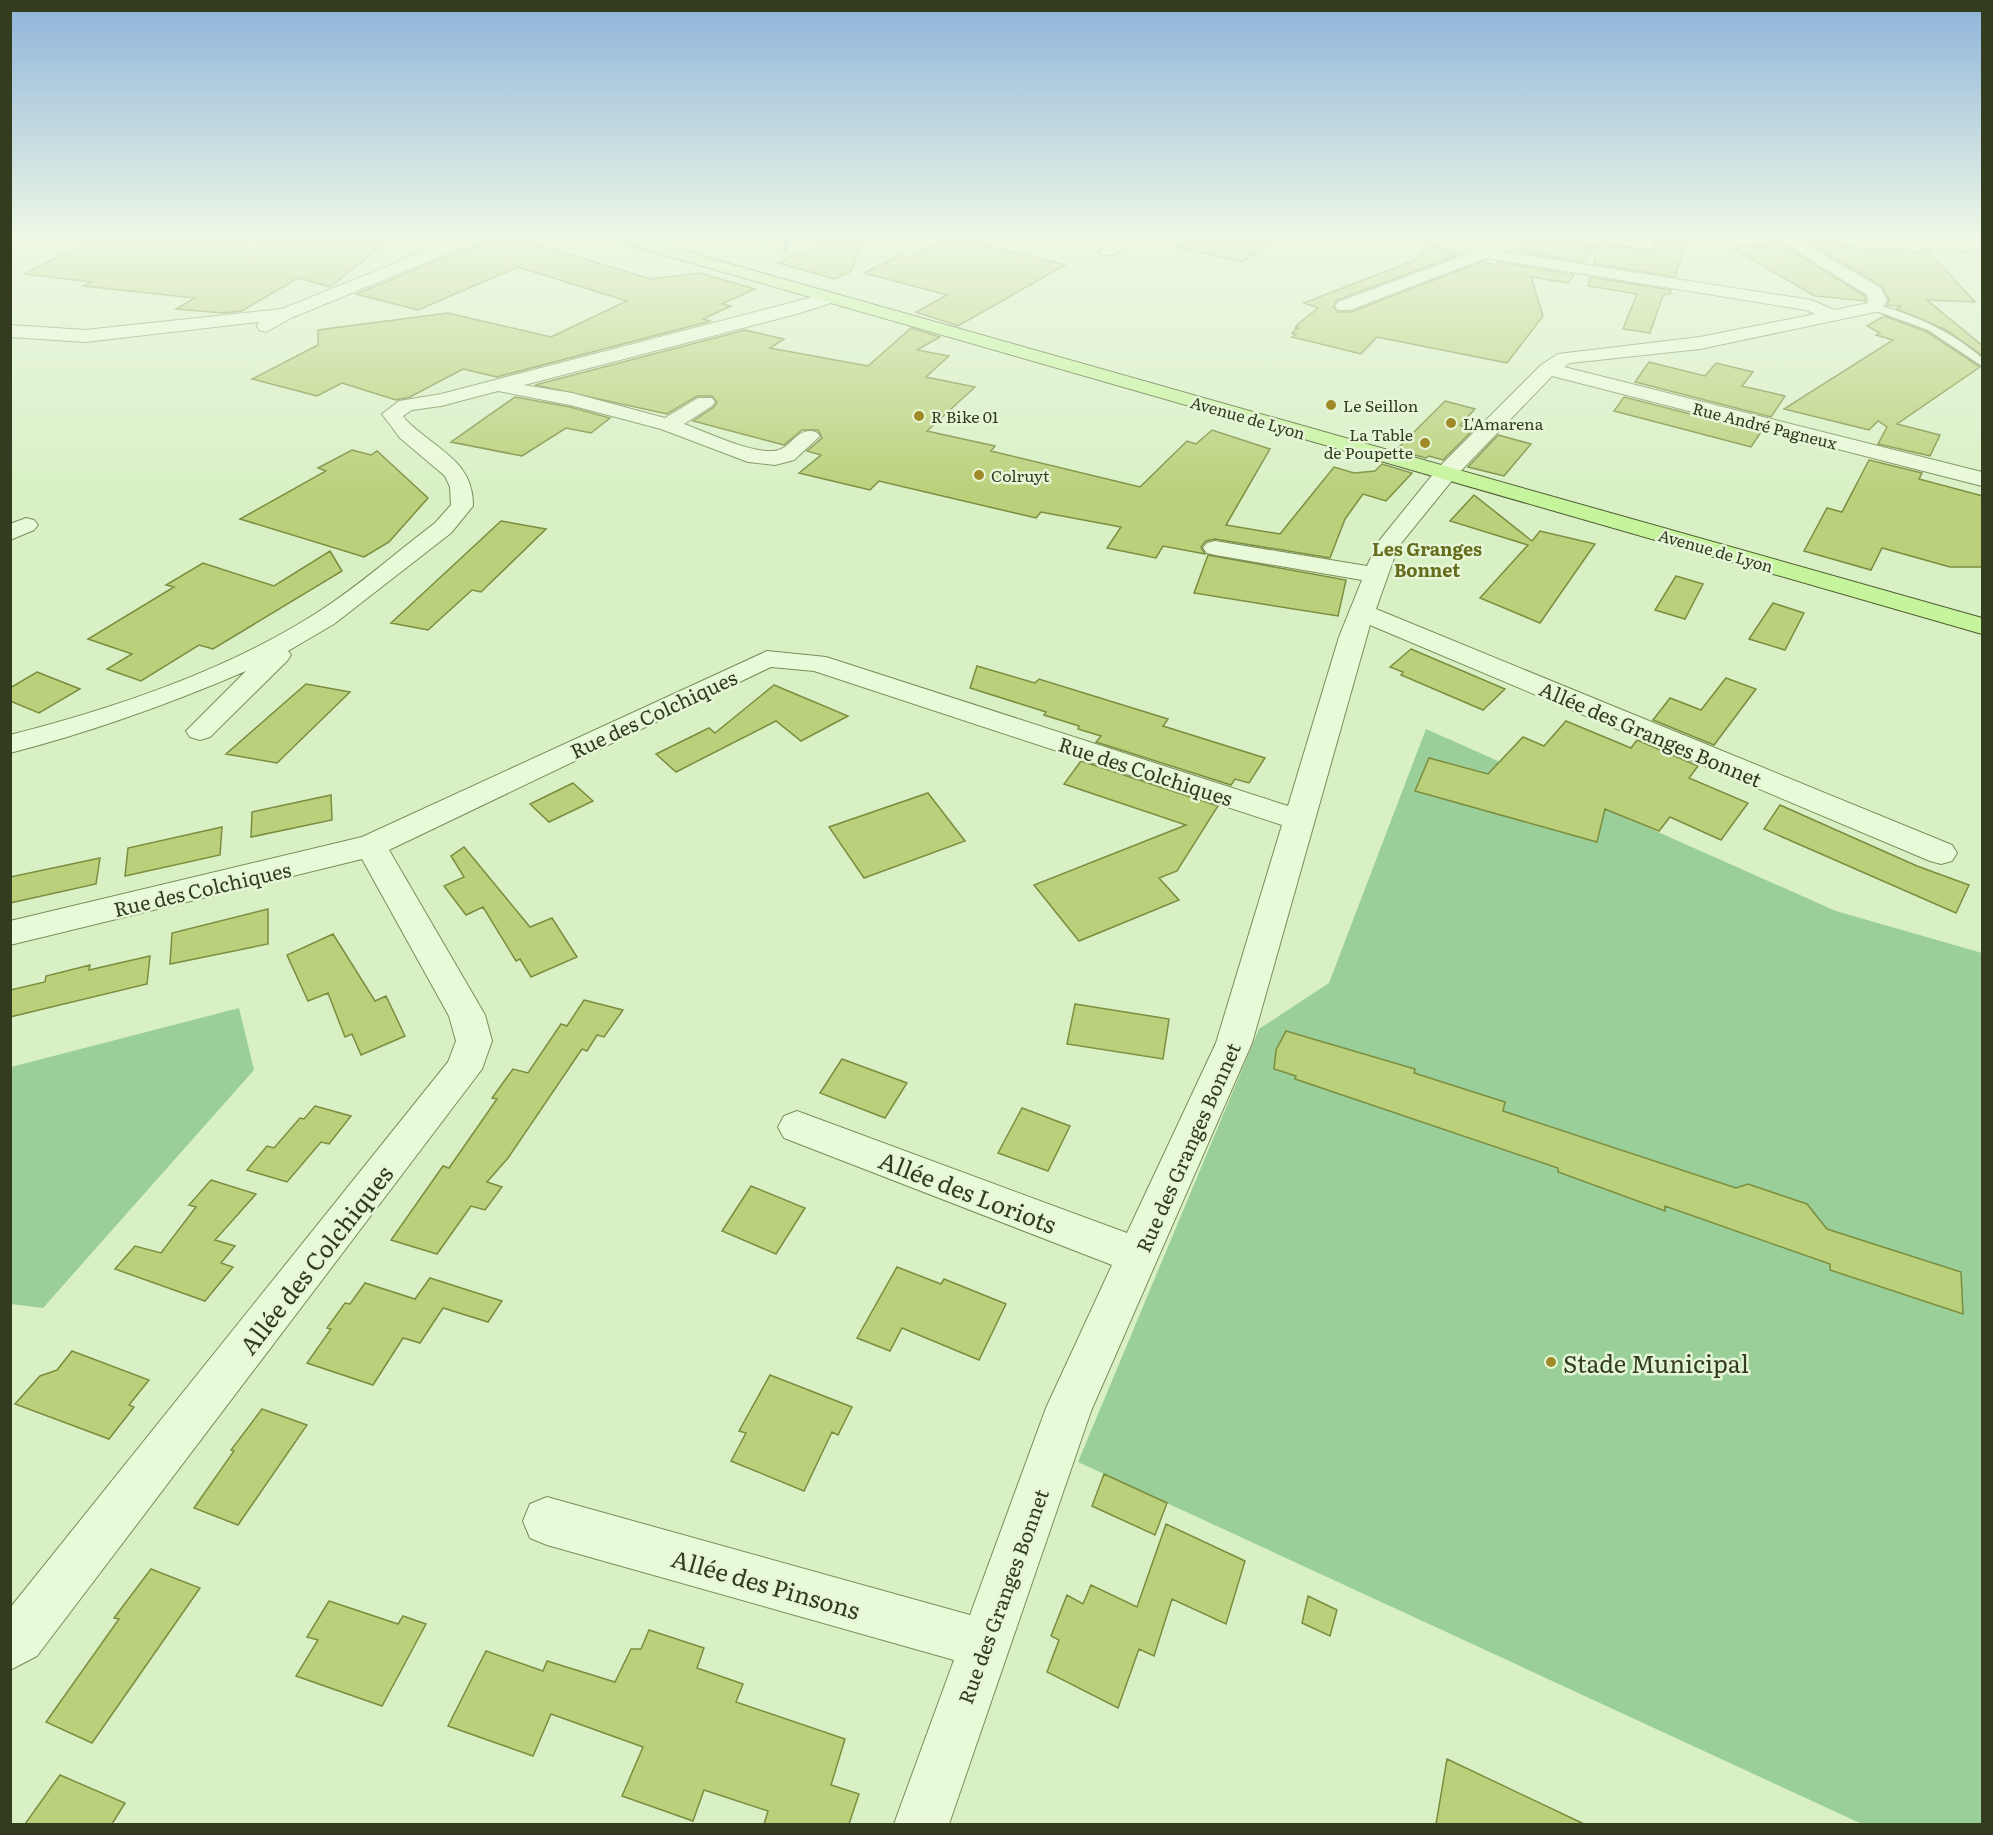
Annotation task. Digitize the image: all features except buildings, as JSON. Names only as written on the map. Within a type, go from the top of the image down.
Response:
[{"type":"main road","name":"Avenue de Lyon","points":[[915,323],[1983,626]]},
{"type":"street","points":[[10,331],[85,336],[207,323]]},
{"type":"street","points":[[245,335],[269,323]]},
{"type":"street","points":[[10,744],[70,728],[184,688],[263,654],[325,620],[443,528],[462,506],[461,483],[445,463],[404,433],[392,414],[406,405],[506,387],[744,323]]},
{"type":"street","points":[[1548,369],[1565,358],[1700,343],[1800,323]]},
{"type":"street","name":"Rue des Granges Bonnet","points":[[921,1824],[1069,1408],[1234,1043],[1352,636],[1387,546],[1446,473],[1548,369]]},
{"type":"street","name":"Rue André Pagneux","points":[[1548,369],[1983,479]]},
{"type":"street","points":[[491,408],[506,387]]},
{"type":"street","points":[[506,387],[572,399],[668,425],[756,457],[775,458],[786,455],[809,436]]},
{"type":"street","points":[[668,425],[705,402]]},
{"type":"street","points":[[10,522],[26,525],[10,533]]},
{"type":"street","points":[[1215,548],[1376,575]]},
{"type":"street","name":"Allée des Granges Bonnet","points":[[1361,612],[1941,853]]},
{"type":"street","points":[[200,731],[301,632]]},
{"type":"street","name":"Rue des Colchiques","points":[[10,933],[371,846],[767,659],[817,663],[1299,820]]},
{"type":"street","name":"Allée des Colchiques","points":[[10,1645],[26,1629],[464,1069],[474,1041],[467,1015],[371,846]]},
{"type":"street","name":"Allée des Loriots","points":[[797,1127],[1138,1256]]},
{"type":"street","name":"Allée des Pinsons","points":[[547,1521],[985,1644]]},
{"type":"lane","points":[[1924,323],[1965,348],[1983,363]]},
{"type":"green space","name":"Stade Municipal","points":[[1426,729],[1836,911],[1982,953],[1982,1824],[1862,1824],[1078,1462],[1259,1029],[1329,983]]},
{"type":"green space","points":[[239,1008],[254,1070],[43,1308],[11,1304],[11,1067]]},
{"type":"place","name":"Le Seillon","points":[[1331,405]]},
{"type":"place","name":"R Bike 01","points":[[919,416]]},
{"type":"place","name":"L'Amarena","points":[[1451,423]]},
{"type":"place","name":"La Table de Poupette","points":[[1425,443]]},
{"type":"place","name":"Colruyt","points":[[979,475]]},
{"type":"place","name":"Stade Municipal","points":[[1551,1362]]},
{"type":"district","name":"Les Granges Bonnet","points":[[1427,558]]}]
